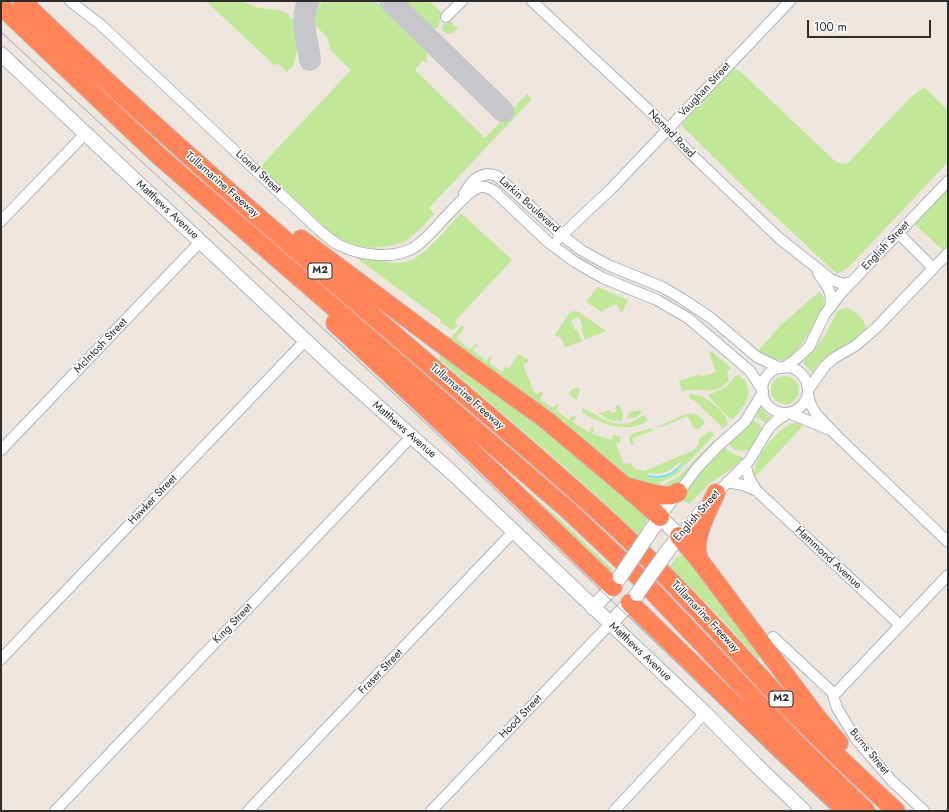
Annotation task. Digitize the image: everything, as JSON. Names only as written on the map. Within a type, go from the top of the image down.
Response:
[{"type":"highway","name":"Tullamarine Freeway","points":[[22,1],[171,140],[381,324],[558,475],[623,534],[672,582],[790,709],[896,811]]},
{"type":"highway","name":"Tullamarine Freeway","points":[[1,6],[159,156],[569,512],[641,580],[795,742],[866,811]]},
{"type":"highway","points":[[171,140],[333,264],[545,419],[660,517]]},
{"type":"highway","points":[[159,156],[616,582]]},
{"type":"highway","points":[[626,487],[664,496],[673,495],[678,492]]},
{"type":"highway","points":[[700,561],[697,553],[697,542],[702,527],[722,488]]},
{"type":"highway","points":[[679,536],[700,561],[819,720],[901,811]]},
{"type":"highway","points":[[634,598],[784,753],[847,811]]},
{"type":"main road","name":"Matthews Avenue","points":[[1,54],[306,340],[448,469],[705,713],[801,810]]},
{"type":"main road","points":[[593,608],[616,582],[660,517],[679,536]]},
{"type":"main road","name":"English Street","points":[[610,624],[634,598],[679,536]]},
{"type":"main road","points":[[616,582],[634,598]]},
{"type":"street","name":"Lionel Street","points":[[70,1],[101,25],[319,230],[337,244],[348,249],[371,254],[390,254],[405,251],[419,244],[461,200]]},
{"type":"street","points":[[446,17],[462,1]]},
{"type":"street","name":"Nomad Road","points":[[532,1],[668,129],[684,148],[779,238],[797,251],[812,265],[837,282],[845,284],[851,282]]},
{"type":"street","name":"Vaughan Street","points":[[551,244],[562,236],[611,189],[790,1]]},
{"type":"street","points":[[1,221],[86,133]]},
{"type":"street","name":"Larkin Boulevard","points":[[461,200],[469,186],[477,178],[486,174],[494,175],[501,179],[562,236],[582,250],[604,263],[662,287],[681,298],[711,318],[753,354],[781,368]]},
{"type":"street","name":"English Street","points":[[781,368],[796,359],[809,347],[830,306],[851,282],[948,181]]},
{"type":"street","name":"Larkin Boulevard","points":[[461,200],[477,188],[485,186],[490,188],[551,244],[575,262],[615,284],[657,300],[688,318],[750,371],[763,392]]},
{"type":"street","points":[[898,233],[933,268]]},
{"type":"street","name":"McIntosh Street","points":[[1,450],[201,241]]},
{"type":"street","points":[[789,413],[802,406],[806,400],[808,392],[825,366],[834,358],[855,346],[866,336],[948,253]]},
{"type":"street","name":"Nomad Road","points":[[812,265],[830,292],[832,298],[830,306]]},
{"type":"street","name":"Hawker Street","points":[[1,659],[306,340]]},
{"type":"street","points":[[838,437],[820,425],[771,408],[765,401],[763,392],[767,377],[781,368],[793,369],[799,372],[806,380],[814,411],[838,437],[948,542]]},
{"type":"street","points":[[660,517],[678,492],[712,452],[744,422],[763,392]]},
{"type":"street","name":"English Street","points":[[679,536],[745,464],[767,430],[789,413]]},
{"type":"street","name":"King Street","points":[[55,811],[411,437]]},
{"type":"street","name":"Hammond Avenue","points":[[745,464],[749,478],[757,491],[900,625]]},
{"type":"street","name":"Hammond Avenue","points":[[722,488],[743,485],[757,491]]},
{"type":"street","name":"Fraser Street","points":[[248,811],[513,532]]},
{"type":"street","points":[[834,695],[948,575]]},
{"type":"street","name":"Hood Street","points":[[432,811],[610,624]]},
{"type":"street","name":"Burns Street","points":[[773,637],[828,688],[834,695],[837,708],[856,739],[892,781],[924,811]]},
{"type":"street","points":[[614,811],[705,713]]},
{"type":"green space","points":[[206,1],[242,1],[257,8],[280,10],[287,13],[293,20],[298,45],[292,67],[287,72],[277,63],[274,65]]},
{"type":"green space","points":[[322,1],[375,1],[427,51],[426,60],[428,62],[426,63],[423,60],[415,70],[485,138],[527,94],[532,99],[429,208],[434,214],[431,218],[408,239],[401,243],[384,247],[369,248],[347,242],[333,234],[260,167],[351,70],[331,51],[327,37],[313,23]]},
{"type":"green space","points":[[403,1],[429,1],[443,14],[437,28],[433,30]]},
{"type":"green space","points":[[450,21],[458,29],[447,34],[442,29],[444,23],[446,25]]},
{"type":"green space","points":[[733,68],[740,71],[837,163],[847,164],[910,98],[924,87],[948,110],[948,162],[849,267],[837,274],[747,190],[681,125]]},
{"type":"green space","points":[[948,189],[948,245],[943,250],[914,224]]},
{"type":"green space","points":[[461,213],[512,260],[455,321],[457,326],[452,330],[440,322],[441,320],[354,256],[396,263],[409,261],[429,247]]},
{"type":"green space","points":[[598,287],[628,300],[622,313],[617,304],[605,309],[602,312],[586,302]]},
{"type":"green space","points":[[819,292],[824,299],[823,307],[805,339],[790,356],[784,360],[768,358],[746,342],[746,340],[759,350],[781,325]]},
{"type":"green space","points":[[848,308],[857,314],[863,320],[866,326],[864,332],[848,345],[825,358],[812,373],[803,362],[824,337],[837,311]]},
{"type":"green space","points":[[577,311],[606,331],[585,340],[581,328],[583,327],[579,317],[571,320],[582,341],[565,348],[561,338],[555,335],[570,312]]},
{"type":"green space","points":[[462,325],[465,328],[456,338],[468,348],[472,348],[476,343],[478,345],[473,350],[486,361],[491,356],[492,357],[489,363],[502,372],[506,367],[509,368],[518,355],[529,359],[529,361],[523,365],[535,394],[541,392],[543,394],[540,399],[553,408],[557,404],[559,405],[556,410],[569,420],[573,415],[576,417],[572,422],[589,432],[592,427],[594,429],[592,434],[612,440],[613,435],[620,436],[621,441],[616,444],[624,464],[630,463],[635,469],[644,471],[694,450],[697,447],[700,438],[710,431],[713,432],[714,435],[676,475],[661,482],[657,489],[637,483],[592,447],[592,445],[591,446],[573,433],[448,341]],"holes":[[[679,462],[683,465],[676,472],[667,476],[657,478],[647,477],[649,473],[658,474],[669,470]]]},
{"type":"green space","points":[[712,352],[731,368],[727,372],[729,380],[718,389],[682,391],[679,381],[700,374],[701,377],[716,372],[709,353]]},
{"type":"green space","points":[[441,355],[485,388],[500,394],[547,429],[647,517],[639,535],[564,466],[438,358]]},
{"type":"green space","points":[[739,375],[747,386],[748,397],[738,414],[733,419],[730,419],[708,395],[725,388],[735,376]]},
{"type":"green space","points":[[785,376],[795,380],[799,390],[795,400],[785,404],[775,400],[771,390],[775,380]]},
{"type":"green space","points":[[578,387],[580,390],[576,400],[569,394],[571,390]]},
{"type":"green space","points":[[690,394],[703,397],[715,405],[725,416],[728,424],[723,428],[695,401],[689,398]]},
{"type":"green space","points":[[619,404],[623,413],[622,421],[610,420],[598,413],[603,413],[609,410],[613,413],[617,411],[615,406]]},
{"type":"green space","points":[[761,406],[765,413],[771,417],[766,423],[755,416]]},
{"type":"green space","points":[[582,408],[612,423],[621,424],[631,422],[643,415],[648,420],[632,427],[614,426],[605,424],[589,416],[582,412]]},
{"type":"green space","points":[[642,410],[637,417],[627,419],[629,412]]},
{"type":"green space","points":[[690,413],[698,415],[704,421],[704,424],[699,429],[694,429],[688,416],[655,428],[681,416]]},
{"type":"green space","points":[[753,420],[763,427],[751,449],[744,451],[736,450],[729,443]]},
{"type":"green space","points":[[792,423],[798,423],[803,426],[754,478],[754,471],[757,463],[766,446],[779,432]]},
{"type":"green space","points":[[651,428],[653,430],[632,439],[634,444],[631,445],[629,439],[631,434]]},
{"type":"green space","points":[[715,439],[714,444],[673,487],[661,490],[665,484],[678,477]]},
{"type":"green space","points":[[470,441],[563,522],[613,570],[610,573]]},
{"type":"green space","points":[[724,447],[731,453],[744,458],[730,470],[709,484],[689,504],[679,499],[702,469]]},
{"type":"green space","points":[[683,555],[686,556],[761,654],[758,659],[670,566],[677,557]]},
{"type":"water","points":[[681,464],[682,465],[679,469],[667,476],[658,478],[648,477],[648,475],[658,476],[670,473]]},
{"type":"taxiway","points":[[309,1],[306,8],[304,22],[310,60]]},
{"type":"taxiway","points":[[390,1],[503,111]]},
{"type":"tram line","points":[[1,32],[431,428],[832,811]]}]
